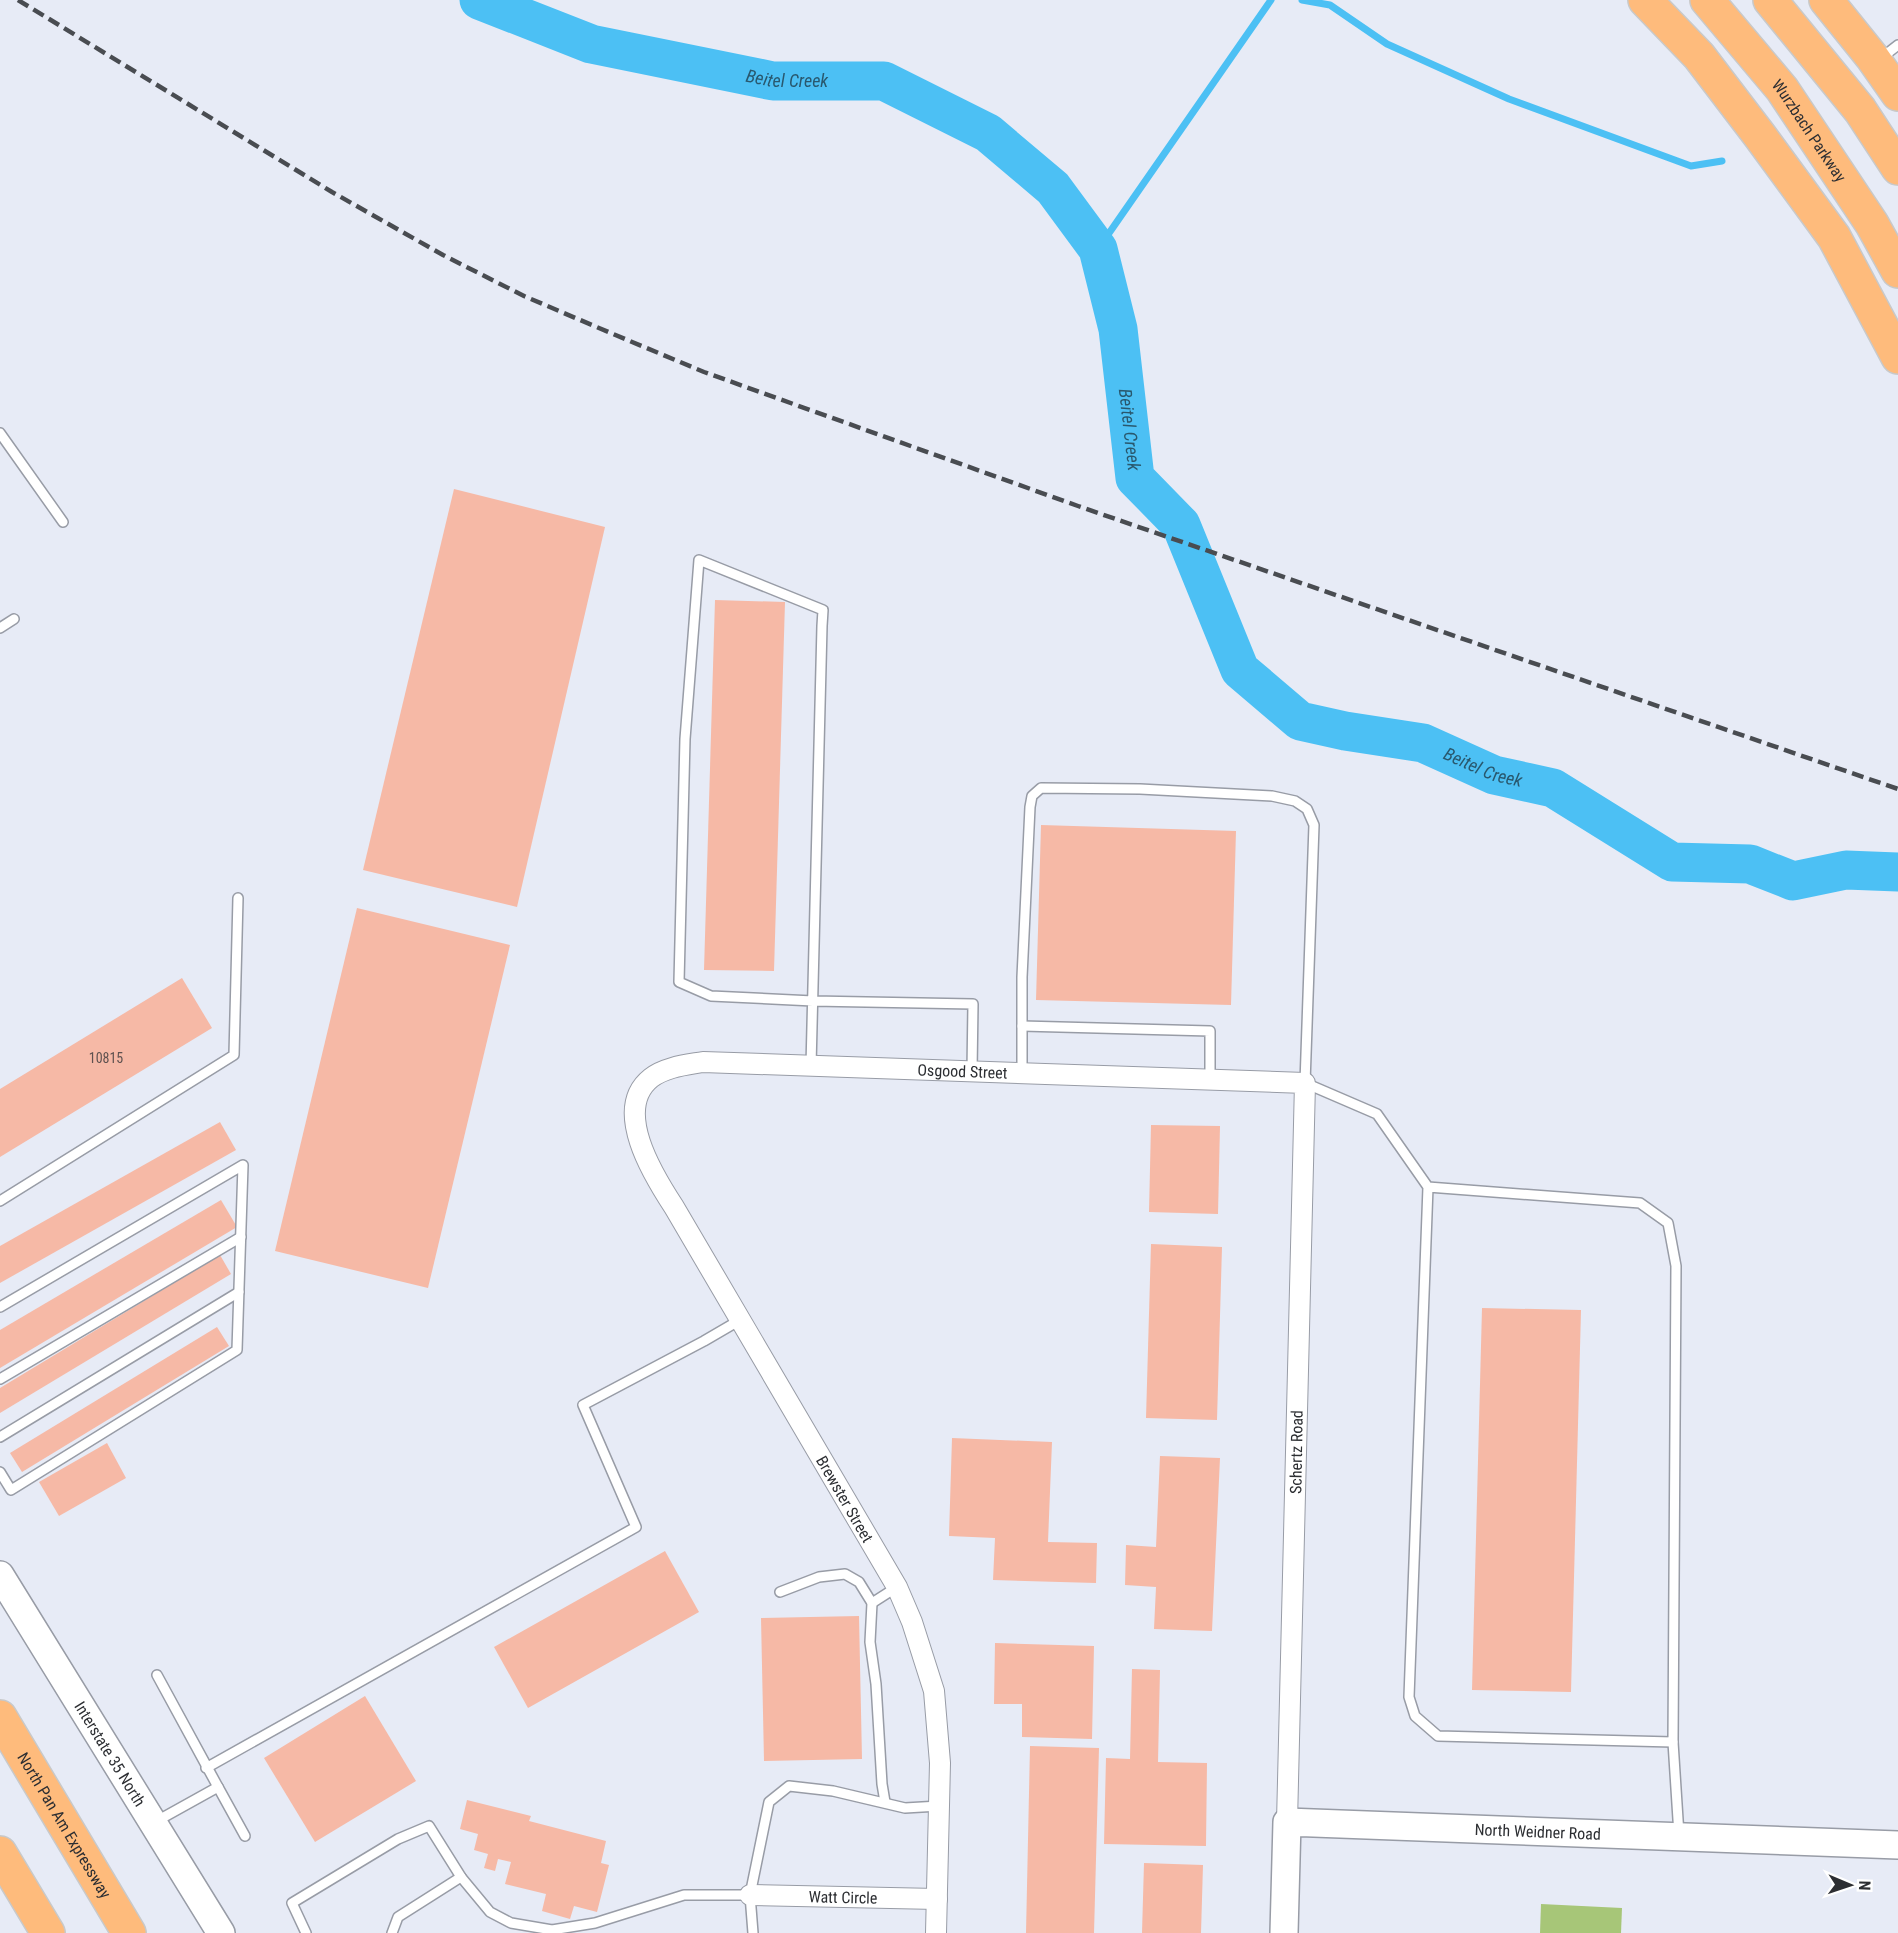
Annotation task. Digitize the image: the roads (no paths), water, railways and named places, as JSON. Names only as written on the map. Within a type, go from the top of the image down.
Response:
[{"type":"highway","points":[[1645,0],[1699,56],[1834,237],[1898,357]]},
{"type":"highway","name":"Wurzbach Parkway","points":[[1707,0],[1782,89],[1872,224],[1898,271]]},
{"type":"highway","points":[[1770,0],[1860,110],[1898,168]]},
{"type":"highway","points":[[1826,0],[1887,54],[1898,94]]},
{"type":"highway","name":"North Pan Am Expressway","points":[[0,1717],[129,1933]]},
{"type":"highway","points":[[0,1853],[48,1933]]},
{"type":"street","name":"Osgood Street","points":[[635,1099],[640,1089],[652,1077],[671,1068],[703,1062],[1305,1083]]},
{"type":"street","name":"Schertz Road","points":[[1287,1822],[1305,1083]]},
{"type":"street","name":"Brewster Street","points":[[635,1099],[636,1122],[641,1148],[653,1176],[674,1207],[897,1587],[912,1622],[934,1691],[940,1763],[936,1933]]},
{"type":"street","name":"Interstate 35 North","points":[[0,1575],[221,1933]]},
{"type":"street","name":"North Weidner Road","points":[[1287,1822],[1898,1845]]},
{"type":"street","points":[[1284,1933],[1287,1822]]},
{"type":"street","name":"Watt Circle","points":[[750,1895],[937,1899]]},
{"type":"lane","points":[[0,433],[63,522]]},
{"type":"lane","points":[[811,1066],[813,1001],[823,610],[699,560],[686,739],[679,982],[711,996],[813,1001],[973,1004],[972,1071]]},
{"type":"lane","points":[[0,628],[14,619]]},
{"type":"lane","points":[[1022,1073],[1024,932],[1032,796],[1041,788],[1140,789],[1272,796],[1295,801],[1307,809],[1314,825],[1305,1083],[1377,1114],[1428,1187],[1409,1697],[1415,1716],[1438,1736],[1673,1742]]},
{"type":"lane","points":[[0,1201],[234,1056],[238,898]]},
{"type":"lane","points":[[1022,1026],[1210,1031],[1210,1079]]},
{"type":"lane","points":[[0,1306],[243,1165],[237,1350],[11,1490],[0,1472]]},
{"type":"lane","points":[[1428,1187],[1641,1203],[1668,1223],[1676,1266],[1673,1742],[1680,1837]]},
{"type":"lane","points":[[0,1379],[241,1237]]},
{"type":"lane","points":[[0,1437],[239,1293]]},
{"type":"lane","points":[[206,1767],[377,1674],[636,1527],[583,1405],[740,1320]]},
{"type":"lane","points":[[780,1592],[819,1577],[845,1574],[859,1582],[872,1603],[870,1642],[876,1684],[885,1802]]},
{"type":"lane","points":[[872,1603],[897,1587]]},
{"type":"lane","points":[[157,1675],[245,1836]]},
{"type":"lane","points":[[753,1933],[750,1895],[769,1802],[789,1786],[833,1791],[905,1808],[939,1806]]},
{"type":"lane","points":[[154,1823],[218,1787]]},
{"type":"lane","points":[[306,1933],[292,1903],[398,1839],[429,1826],[461,1877],[490,1912],[511,1923],[552,1930],[595,1923],[684,1895],[750,1895]]},
{"type":"lane","points":[[392,1933],[398,1917],[461,1877]]},
{"type":"waterway","name":"Beitel Creek","points":[[479,0],[591,44],[773,81],[884,81],[988,133],[1053,188],[1098,249],[1118,329],[1135,478],[1181,525],[1240,670],[1300,721],[1345,731],[1423,743],[1494,775],[1553,788],[1672,862],[1750,864],[1793,881],[1846,870],[1898,872]]},
{"type":"waterway","points":[[1098,249],[1271,0]]},
{"type":"waterway","points":[[1302,0],[1330,5],[1387,44],[1509,99],[1691,166],[1722,161]]},
{"type":"railway","points":[[18,0],[332,192],[443,255],[524,296],[613,334],[704,372],[1078,506],[1898,789]]}]
